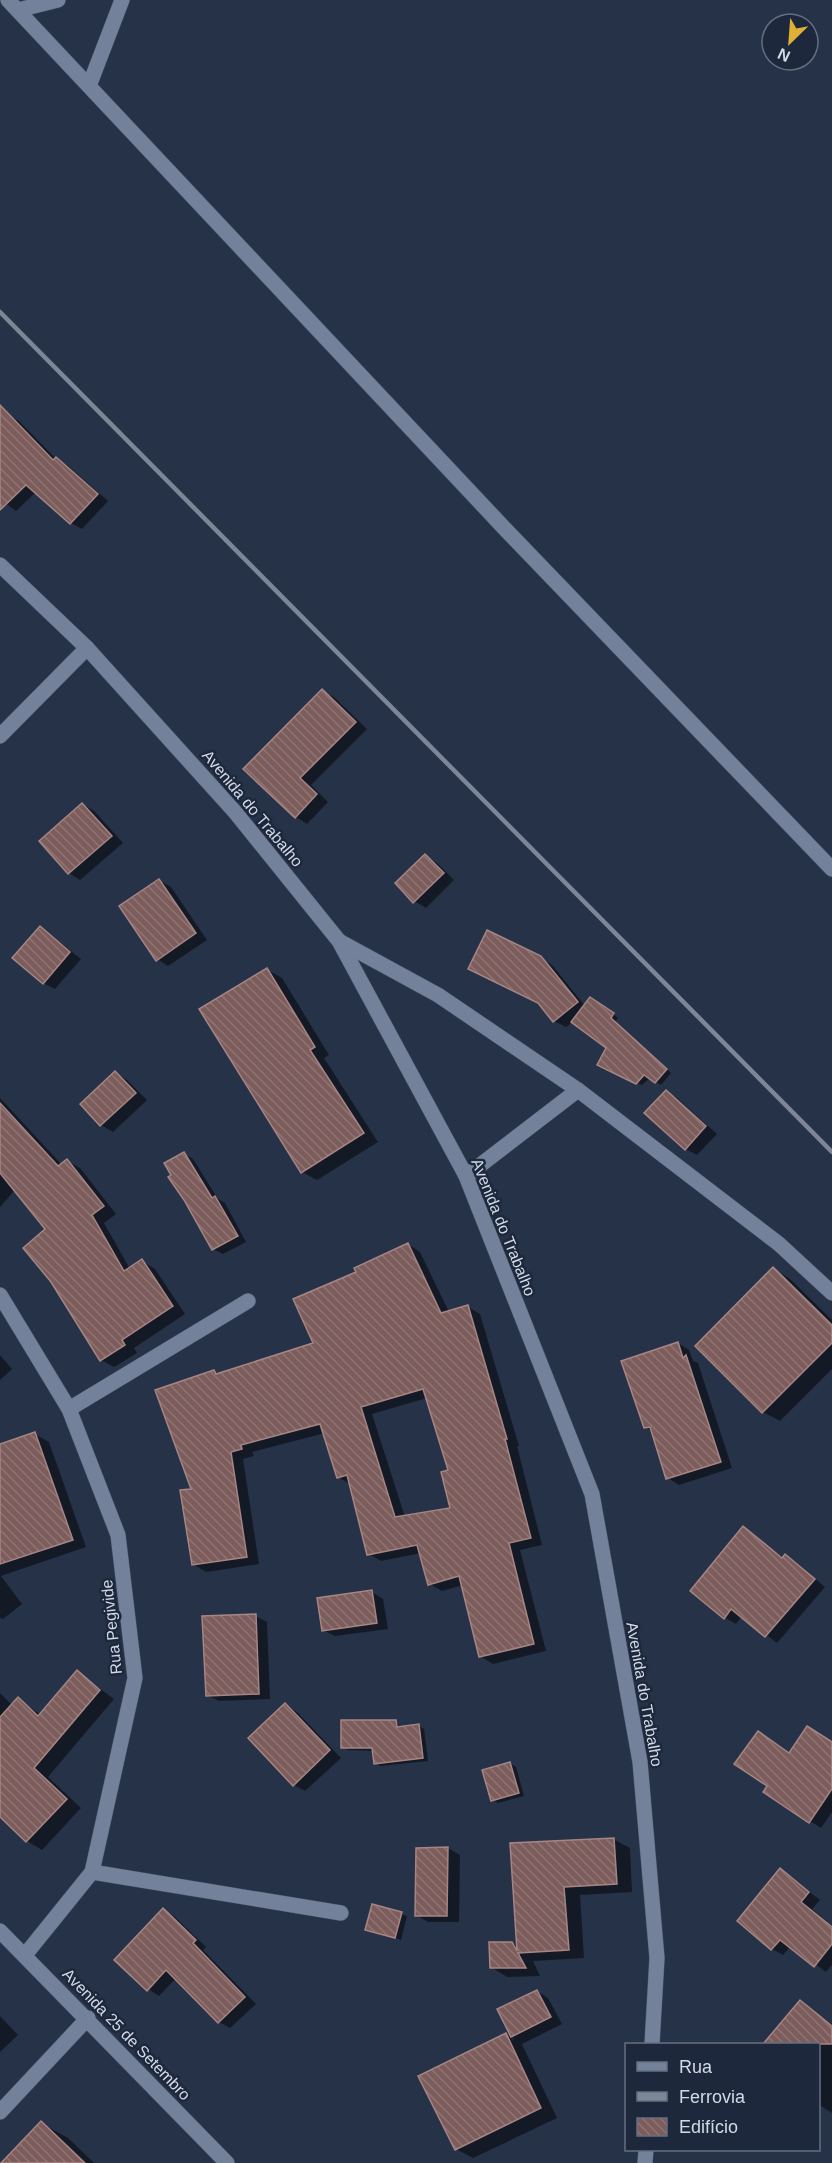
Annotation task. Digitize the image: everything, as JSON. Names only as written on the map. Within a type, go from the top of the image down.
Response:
[{"type":"street","points":[[13,5],[58,0]]},
{"type":"street","points":[[89,86],[122,0]]},
{"type":"street","points":[[13,5],[506,530],[832,869]]},
{"type":"street","name":"Avenida do Trabalho","points":[[0,565],[87,648],[235,812],[339,941],[466,1176],[592,1494],[640,1762],[657,1958],[652,2043]]},
{"type":"street","points":[[0,736],[87,648]]},
{"type":"street","points":[[339,941],[438,995],[578,1090],[779,1244],[832,1293]]},
{"type":"street","points":[[466,1176],[578,1090]]},
{"type":"street","name":"Rua Pegivide","points":[[0,1295],[69,1409],[118,1535],[135,1678],[92,1872],[25,1955]]},
{"type":"street","points":[[69,1409],[248,1301]]},
{"type":"street","points":[[92,1872],[341,1913]]},
{"type":"street","name":"Avenida 25 de Setembro","points":[[0,1931],[88,2018],[227,2163]]},
{"type":"street","points":[[0,2112],[88,2018]]},
{"type":"building","points":[[0,405],[53,460],[56,457],[98,494],[70,524],[26,485],[0,510]]},
{"type":"building","points":[[322,689],[356,722],[300,778],[317,794],[295,818],[243,769]]},
{"type":"building","points":[[82,803],[112,836],[68,874],[39,841]]},
{"type":"building","points":[[425,854],[444,873],[413,903],[395,883]]},
{"type":"building","points":[[159,879],[196,933],[156,961],[119,906]]},
{"type":"building","points":[[40,926],[70,952],[43,984],[12,958]]},
{"type":"building","points":[[487,930],[541,956],[578,1002],[553,1022],[538,1003],[468,969]]},
{"type":"building","points":[[267,968],[315,1047],[310,1050],[364,1133],[301,1173],[199,1009]]},
{"type":"building","points":[[590,997],[614,1013],[611,1018],[667,1069],[655,1083],[644,1075],[636,1084],[597,1065],[606,1048],[571,1022]]},
{"type":"building","points":[[115,1071],[136,1093],[100,1126],[80,1104]]},
{"type":"building","points":[[666,1090],[706,1126],[685,1150],[644,1113]]},
{"type":"building","points":[[0,1103],[58,1166],[67,1159],[104,1206],[92,1215],[124,1271],[142,1259],[173,1306],[122,1340],[125,1345],[100,1361],[51,1282],[23,1248],[45,1229],[0,1173]]},
{"type":"building","points":[[184,1152],[212,1198],[215,1196],[238,1236],[212,1250],[184,1200],[168,1177],[171,1175],[164,1163]]},
{"type":"building","points":[[408,1243],[441,1313],[468,1305],[507,1439],[505,1439],[531,1538],[509,1543],[534,1644],[479,1657],[459,1576],[428,1585],[417,1545],[367,1555],[347,1475],[337,1478],[320,1424],[241,1445],[242,1449],[231,1452],[247,1557],[192,1565],[180,1490],[191,1489],[155,1390],[214,1370],[216,1374],[313,1343],[293,1299],[356,1272],[354,1268]],"holes":[[[423,1389],[448,1470],[441,1472],[450,1508],[395,1517],[361,1407]]]},
{"type":"building","points":[[773,1267],[832,1325],[832,1343],[762,1413],[695,1346]]},
{"type":"building","points":[[678,1342],[683,1358],[686,1355],[721,1462],[666,1479],[650,1427],[644,1428],[621,1361]]},
{"type":"building","points":[[35,1432],[73,1540],[0,1564],[0,1444]]},
{"type":"building","points":[[743,1526],[782,1558],[785,1554],[815,1579],[765,1637],[731,1609],[724,1619],[690,1591]]},
{"type":"building","points":[[372,1590],[377,1623],[322,1631],[317,1598]]},
{"type":"building","points":[[256,1614],[259,1694],[206,1696],[202,1616]]},
{"type":"building","points":[[77,1670],[100,1690],[34,1768],[67,1799],[26,1842],[0,1817],[0,1717],[18,1697],[38,1716]]},
{"type":"building","points":[[285,1703],[330,1750],[293,1786],[248,1738]]},
{"type":"building","points":[[341,1720],[396,1720],[397,1727],[419,1724],[423,1758],[374,1764],[372,1748],[341,1748]]},
{"type":"building","points":[[807,1726],[832,1742],[832,1789],[809,1823],[763,1792],[767,1786],[734,1764],[758,1731],[789,1753]]},
{"type":"building","points":[[510,1762],[519,1793],[491,1801],[482,1770]]},
{"type":"building","points":[[614,1838],[617,1884],[564,1887],[569,1950],[518,1953],[526,1968],[490,1968],[489,1942],[512,1942],[517,1951],[510,1843]]},
{"type":"building","points":[[448,1847],[447,1916],[415,1916],[416,1848]]},
{"type":"building","points":[[780,1868],[809,1892],[801,1902],[832,1927],[832,1944],[814,1967],[780,1940],[771,1950],[737,1921]]},
{"type":"building","points":[[372,1904],[402,1912],[395,1938],[365,1930]]},
{"type":"building","points":[[163,1908],[196,1940],[193,1943],[245,1997],[218,2023],[166,1970],[147,1991],[114,1960]]},
{"type":"building","points":[[537,1990],[551,2017],[511,2037],[497,2009]]},
{"type":"building","points":[[800,2000],[832,2026],[832,2044],[764,2043]]},
{"type":"building","points":[[506,2033],[541,2108],[455,2150],[418,2076]]},
{"type":"building","points":[[41,2121],[85,2163],[1,2163]]},
{"type":"railway","points":[[0,312],[832,1152]]}]
